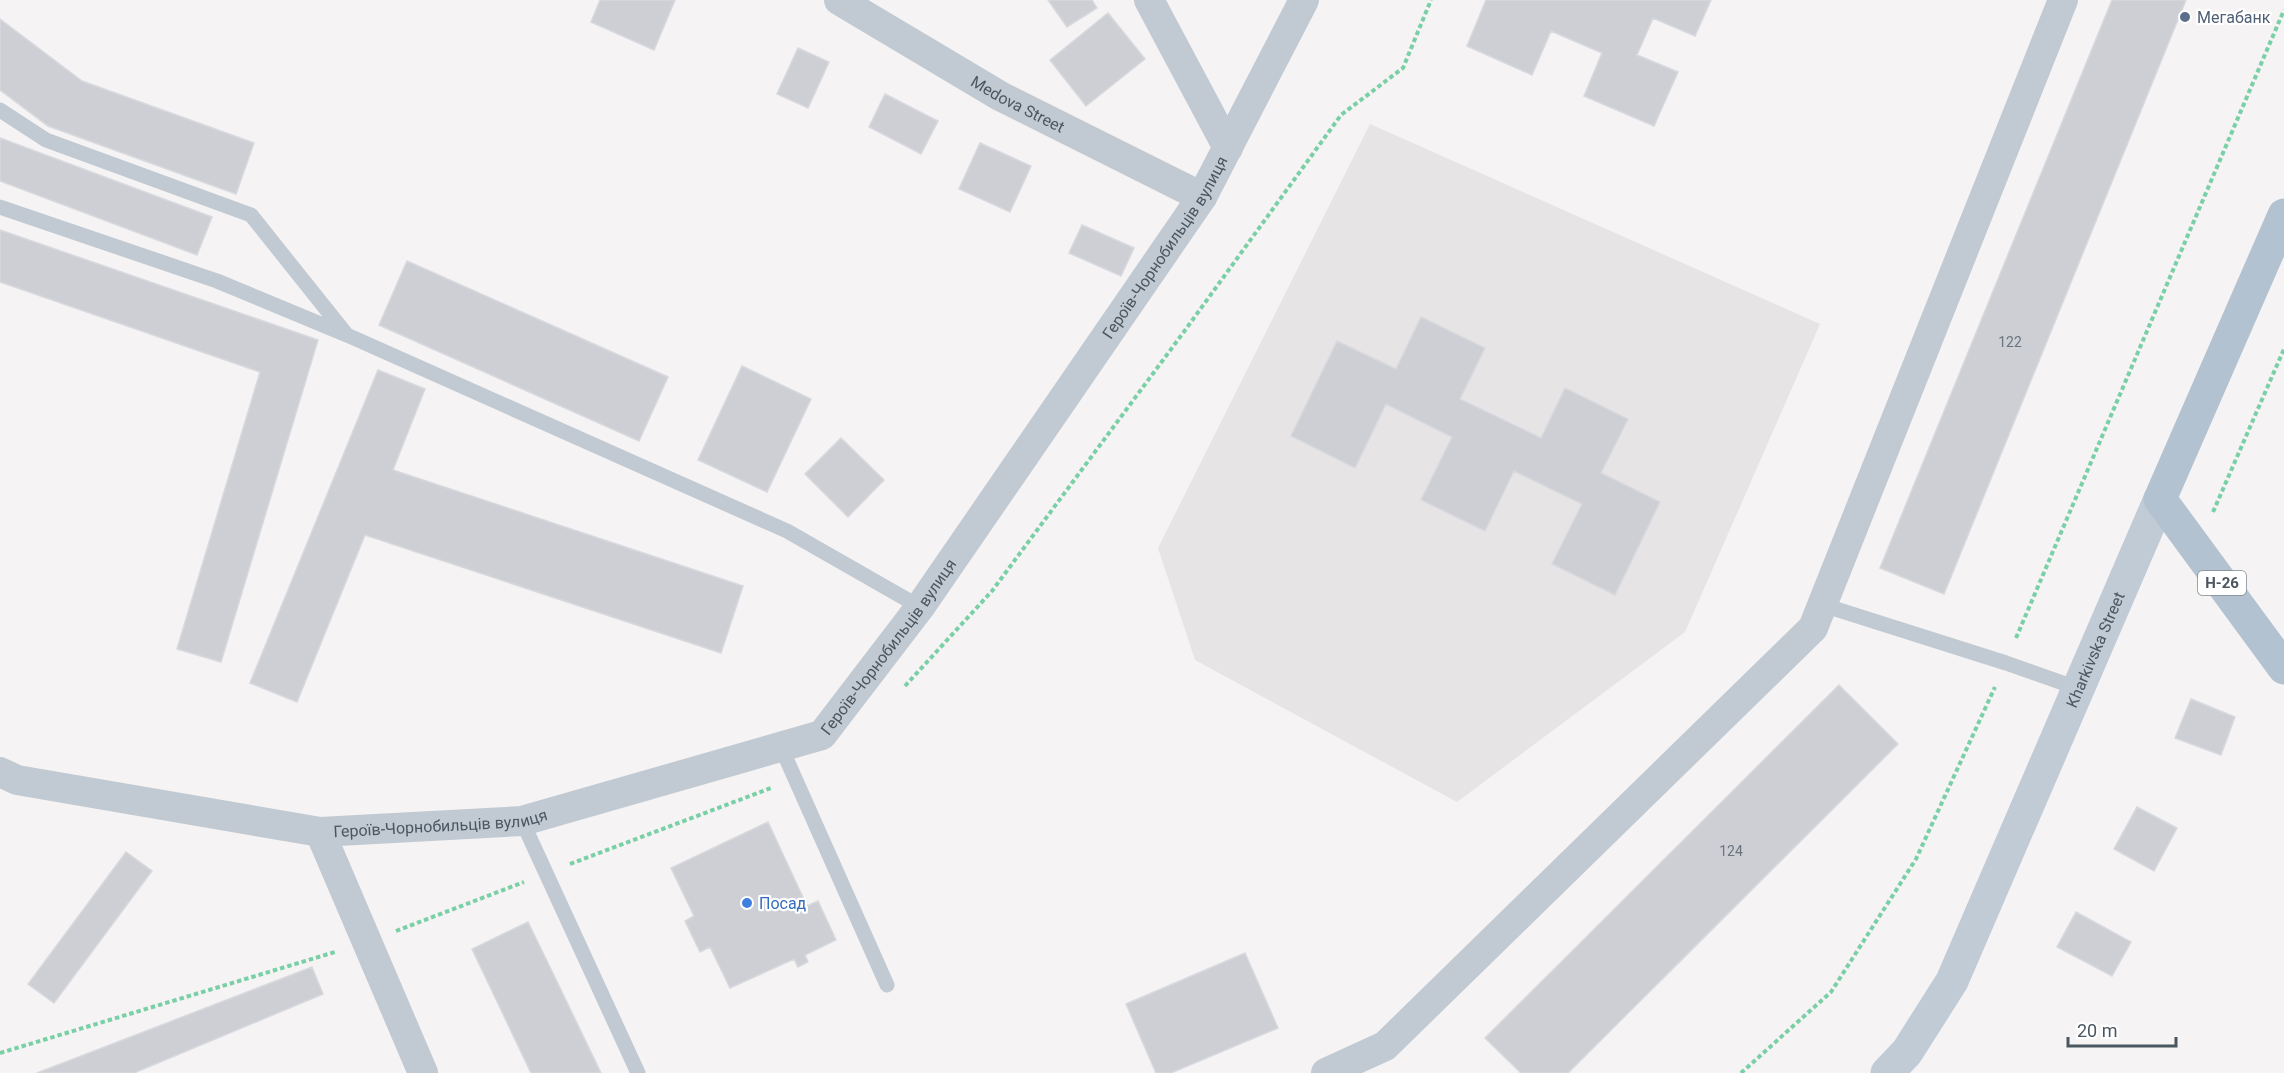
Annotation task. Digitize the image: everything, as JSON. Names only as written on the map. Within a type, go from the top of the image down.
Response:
[{"type":"main road","name":"Kharkivska Street","points":[[2160,499],[2284,215]]},
{"type":"main road","name":"Н-26","points":[[2160,499],[2284,668]]},
{"type":"street","name":"Medova Street","points":[[839,0],[1000,96],[1202,196]]},
{"type":"street","points":[[1149,0],[1228,148]]},
{"type":"street","name":"Героїв-Чорнобильців вулиця","points":[[0,772],[17,780],[320,832],[522,821],[822,735],[920,607],[1202,196],[1304,0]]},
{"type":"street","points":[[1326,1073],[1385,1046],[1813,628],[2063,0]]},
{"type":"street","name":"Kharkivska Street","points":[[1887,1073],[1907,1052],[1952,981],[2160,499]]},
{"type":"street","points":[[320,832],[423,1073]]},
{"type":"lane","points":[[0,110],[46,140],[251,215],[347,335]]},
{"type":"lane","points":[[0,207],[217,281],[347,335],[787,531],[920,607]]},
{"type":"lane","points":[[1823,605],[2078,688]]},
{"type":"lane","points":[[781,747],[886,985]]},
{"type":"lane","points":[[522,821],[638,1073]]},
{"type":"path","points":[[903,688],[992,591],[1341,115],[1403,68],[1431,0]]},
{"type":"path","points":[[1741,1073],[1831,992],[1916,859],[2006,663],[2284,10]]},
{"type":"path","points":[[2197,549],[2284,350]]},
{"type":"path","points":[[0,1053],[367,942],[795,779]]},
{"type":"shaded area","points":[[1370,124],[1820,324],[1685,632],[1457,802],[1195,660],[1158,548]]},
{"type":"building","points":[[600,0],[675,0],[654,50],[591,22]]},
{"type":"building","points":[[1048,0],[1092,0],[1097,8],[1067,27]]},
{"type":"building","points":[[1486,0],[1711,0],[1695,36],[1653,18],[1637,55],[1678,72],[1654,126],[1584,96],[1602,53],[1551,31],[1532,75],[1467,46]]},
{"type":"building","points":[[2112,0],[2186,0],[1944,594],[1880,568]]},
{"type":"building","points":[[1108,13],[1145,59],[1086,106],[1050,60]]},
{"type":"building","points":[[0,19],[82,81],[254,143],[236,194],[48,126],[0,90]]},
{"type":"building","points":[[798,48],[829,62],[808,108],[777,94]]},
{"type":"building","points":[[885,94],[938,121],[921,154],[869,127]]},
{"type":"building","points":[[0,138],[212,217],[197,255],[0,181]]},
{"type":"building","points":[[980,143],[1031,166],[1010,212],[959,189]]},
{"type":"building","points":[[1082,225],[1134,248],[1121,276],[1069,253]]},
{"type":"building","points":[[0,230],[318,340],[221,662],[177,649],[260,372],[0,282]]},
{"type":"building","points":[[407,261],[668,377],[639,441],[379,325]]},
{"type":"building","points":[[1421,317],[1485,348],[1460,399],[1541,438],[1565,388],[1628,419],[1601,473],[1660,502],[1615,595],[1552,564],[1582,504],[1514,471],[1485,531],[1421,500],[1452,437],[1386,404],[1355,468],[1291,436],[1337,341],[1396,369]]},
{"type":"building","points":[[742,366],[811,399],[767,492],[698,460]]},
{"type":"building","points":[[378,370],[425,389],[393,470],[743,586],[721,653],[365,535],[297,702],[250,683]]},
{"type":"building","points":[[841,438],[884,480],[848,517],[805,474]]},
{"type":"building","points":[[1839,685],[1898,744],[1568,1073],[1521,1073],[1485,1038]]},
{"type":"building","points":[[2191,699],[2235,717],[2221,755],[2175,738]]},
{"type":"building","points":[[2137,807],[2177,828],[2154,871],[2114,849]]},
{"type":"building","name":"Посад","points":[[768,822],[807,906],[818,901],[836,940],[805,955],[808,962],[798,967],[794,959],[730,988],[710,947],[700,952],[685,921],[694,916],[671,868]]},
{"type":"building","points":[[126,852],[152,871],[54,1003],[28,984]]},
{"type":"building","points":[[2076,912],[2131,942],[2112,976],[2057,947]]},
{"type":"building","points":[[528,922],[601,1073],[531,1073],[472,949]]},
{"type":"building","points":[[1245,953],[1278,1028],[1171,1073],[1156,1073],[1126,1004]]},
{"type":"building","points":[[312,967],[323,994],[134,1073],[37,1073]]},
{"type":"place","name":"Мегабанк","points":[[2185,17]]},
{"type":"place","name":"Посад","points":[[747,903]]}]
